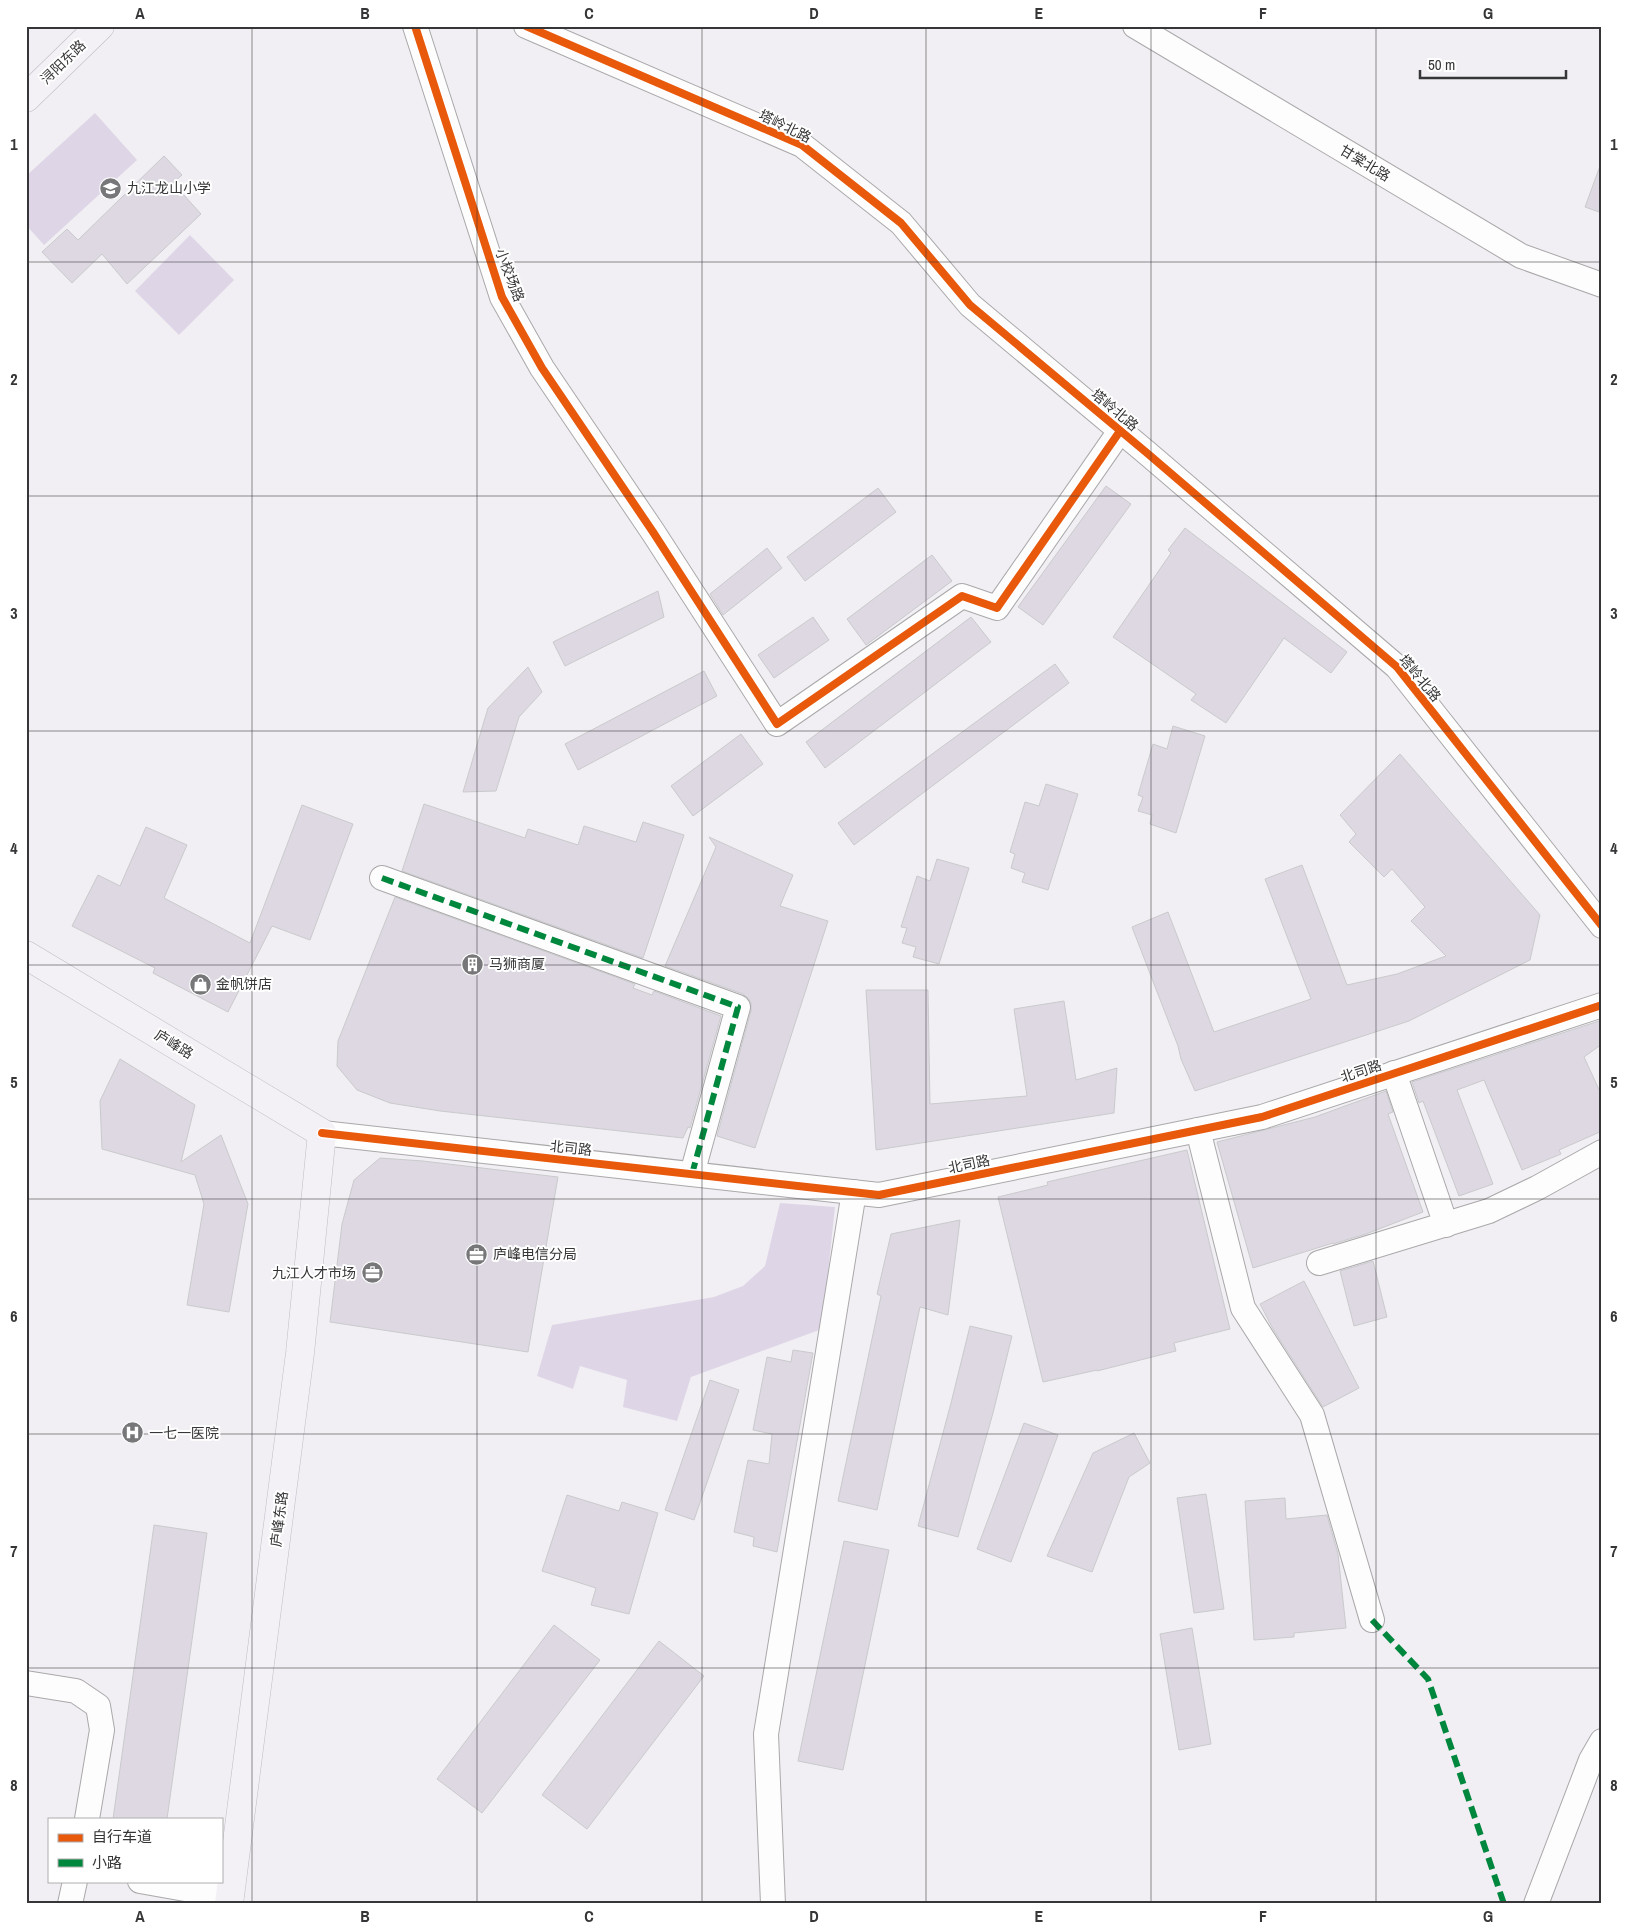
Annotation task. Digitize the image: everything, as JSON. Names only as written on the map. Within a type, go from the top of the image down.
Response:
[{"type":"main road","name":"浔阳东路","points":[[26,98],[100,26]]},
{"type":"main road","name":"庐峰路","points":[[26,955],[322,1133]]},
{"type":"main road","name":"庐峰东路","points":[[229,1900],[300,1354],[322,1133]]},
{"type":"street","name":"小校场路","points":[[416,26],[502,297],[542,368],[653,532],[777,724],[962,596],[997,608],[1120,431]]},
{"type":"street","name":"塔岭北路","points":[[526,26],[802,145],[901,224],[970,305],[1397,667],[1602,926]]},
{"type":"street","name":"甘棠北路","points":[[1135,26],[1521,256],[1602,285]]},
{"type":"street","points":[[382,878],[738,1007],[692,1174]]},
{"type":"street","name":"北司路","points":[[322,1133],[879,1195],[1262,1117],[1602,1005]]},
{"type":"street","points":[[1394,1073],[1446,1225]]},
{"type":"street","points":[[1198,1130],[1243,1308],[1312,1415],[1372,1620]]},
{"type":"street","points":[[1319,1263],[1489,1211],[1602,1152]]},
{"type":"street","points":[[773,1904],[766,1734],[854,1192]]},
{"type":"street","points":[[26,1683],[76,1691],[98,1706],[102,1730],[87,1818]]},
{"type":"street","points":[[1536,1904],[1591,1760],[1602,1741]]},
{"type":"street","points":[[70,1904],[75,1882]]},
{"type":"street","points":[[145,1882],[229,1900]]},
{"type":"shaded area","points":[[95,113],[137,160],[44,245],[26,225],[26,176]]},
{"type":"shaded area","points":[[190,235],[234,280],[179,335],[135,291]]},
{"type":"shaded area","points":[[780,1203],[835,1207],[822,1329],[691,1377],[677,1421],[623,1407],[627,1380],[580,1366],[573,1389],[537,1376],[552,1325],[714,1297],[743,1286],[765,1266]]},
{"type":"building","points":[[164,156],[182,175],[173,183],[201,214],[127,284],[102,254],[72,283],[42,252],[67,229],[78,240]]},
{"type":"building","points":[[1600,166],[1602,166],[1602,213],[1585,207]]},
{"type":"building","points":[[1106,486],[1131,504],[1043,625],[1018,607]]},
{"type":"building","points":[[878,488],[896,512],[805,581],[787,557]]},
{"type":"building","points":[[1185,528],[1347,652],[1331,673],[1284,638],[1226,723],[1191,700],[1196,694],[1113,637],[1171,553],[1168,550]]},
{"type":"building","points":[[767,548],[782,568],[723,615],[710,594]]},
{"type":"building","points":[[932,555],[952,581],[866,645],[847,619]]},
{"type":"building","points":[[658,591],[664,617],[565,666],[553,642]]},
{"type":"building","points":[[813,617],[829,640],[774,678],[758,655]]},
{"type":"building","points":[[971,617],[991,642],[825,768],[806,742]]},
{"type":"building","points":[[1055,664],[1069,683],[854,845],[838,823]]},
{"type":"building","points":[[528,667],[542,692],[519,717],[496,791],[463,792],[488,708]]},
{"type":"building","points":[[704,671],[717,696],[578,770],[565,744]]},
{"type":"building","points":[[1173,726],[1205,736],[1176,833],[1150,824],[1152,815],[1138,811],[1143,797],[1138,795],[1153,744],[1167,749]]},
{"type":"building","points":[[741,734],[763,764],[693,816],[671,786]]},
{"type":"building","points":[[1400,754],[1540,915],[1530,960],[1409,1021],[1195,1091],[1181,1059],[1178,1046],[1132,927],[1168,912],[1214,1032],[1311,999],[1265,879],[1302,865],[1347,985],[1397,974],[1446,956],[1411,921],[1425,907],[1392,869],[1384,877],[1349,842],[1356,834],[1340,815]]},
{"type":"building","points":[[1046,784],[1078,794],[1048,890],[1022,882],[1025,873],[1011,868],[1015,854],[1010,852],[1025,802],[1039,806]]},
{"type":"building","points":[[424,804],[525,838],[528,829],[578,845],[584,826],[636,842],[643,822],[684,835],[643,958],[402,871]]},
{"type":"building","points":[[302,805],[353,824],[310,940],[272,926],[228,1012],[153,973],[155,968],[72,926],[98,875],[120,886],[146,827],[187,845],[164,898],[250,943]]},
{"type":"building","points":[[709,837],[793,875],[780,906],[828,921],[755,1148],[717,1136],[751,1011],[751,1003],[743,994],[665,966],[716,847]]},
{"type":"building","points":[[937,859],[969,868],[939,964],[913,957],[916,947],[902,943],[907,928],[901,927],[917,876],[930,881]]},
{"type":"building","name":"马狮商厦","points":[[395,897],[635,984],[633,988],[652,995],[654,991],[721,1016],[690,1128],[688,1127],[683,1138],[440,1111],[390,1103],[357,1090],[337,1066],[338,1041]]},
{"type":"building","points":[[866,990],[928,990],[930,1104],[1027,1096],[1014,1009],[1064,1001],[1076,1080],[1117,1068],[1114,1113],[876,1150]]},
{"type":"building","points":[[1602,1020],[1602,1044],[1584,1057],[1602,1096],[1602,1131],[1559,1150],[1561,1154],[1522,1170],[1484,1080],[1457,1090],[1493,1184],[1459,1196],[1423,1101],[1419,1103],[1412,1082]]},
{"type":"building","points":[[120,1059],[195,1105],[181,1162],[221,1135],[248,1204],[229,1312],[187,1305],[204,1204],[195,1175],[102,1149],[100,1101]]},
{"type":"building","points":[[1386,1091],[1393,1112],[1388,1114],[1423,1212],[1366,1234],[1253,1268],[1217,1142],[1315,1117]]},
{"type":"building","points":[[1187,1150],[1230,1329],[1174,1343],[1176,1351],[1097,1371],[1043,1382],[998,1197],[1048,1185],[1047,1182]]},
{"type":"building","name":"庐峰电信分局","points":[[380,1158],[423,1161],[558,1177],[528,1352],[330,1322],[342,1224],[354,1180]]},
{"type":"building","points":[[960,1220],[948,1315],[920,1307],[877,1510],[838,1501],[881,1296],[877,1294],[891,1234]]},
{"type":"building","points":[[1373,1261],[1387,1317],[1354,1326],[1340,1271]]},
{"type":"building","points":[[1304,1281],[1359,1388],[1323,1407],[1273,1329],[1260,1304]]},
{"type":"building","points":[[970,1326],[1012,1336],[993,1413],[958,1537],[918,1526]]},
{"type":"building","points":[[793,1350],[813,1353],[777,1552],[753,1546],[754,1537],[734,1532],[748,1460],[769,1464],[772,1434],[753,1430],[767,1357],[791,1362]]},
{"type":"building","points":[[710,1380],[739,1390],[694,1520],[665,1510]]},
{"type":"building","points":[[1024,1423],[1058,1435],[1011,1562],[977,1549]]},
{"type":"building","points":[[1134,1433],[1150,1463],[1129,1477],[1092,1572],[1047,1556],[1093,1453]]},
{"type":"building","points":[[1206,1494],[1224,1609],[1194,1613],[1177,1498]]},
{"type":"building","points":[[567,1495],[619,1511],[622,1502],[658,1513],[629,1614],[591,1605],[596,1588],[542,1571]]},
{"type":"building","points":[[1285,1498],[1286,1519],[1327,1515],[1338,1554],[1346,1628],[1294,1633],[1294,1637],[1254,1640],[1245,1501]]},
{"type":"building","points":[[154,1525],[207,1533],[167,1818],[113,1818]]},
{"type":"building","points":[[844,1541],[889,1550],[843,1770],[798,1761]]},
{"type":"building","points":[[554,1625],[600,1660],[482,1813],[437,1779]]},
{"type":"building","points":[[1192,1628],[1211,1744],[1179,1750],[1160,1634]]},
{"type":"building","points":[[659,1641],[704,1676],[587,1829],[542,1795]]},
{"type":"marked path","points":[[382,878],[738,1007],[692,1174]]},
{"type":"marked path","points":[[1372,1620],[1428,1679],[1504,1904]]},
{"type":"cycle path","points":[[415,26],[502,297],[542,368],[653,532],[777,724],[962,596],[997,608],[1120,431]]},
{"type":"cycle path","points":[[526,26],[802,145],[901,223],[970,305],[1147,453],[1397,667],[1602,926]]},
{"type":"cycle path","points":[[322,1133],[879,1195],[1262,1117],[1602,1005]]},
{"type":"place","name":"九江龙山小学","points":[[111,188]]},
{"type":"place","name":"马狮商厦","points":[[473,964]]},
{"type":"place","name":"金帆饼店","points":[[200,984]]},
{"type":"place","name":"庐峰电信分局","points":[[477,1254]]},
{"type":"place","name":"九江人才市场","points":[[372,1273]]},
{"type":"place","name":"一七一医院","points":[[133,1433]]}]
